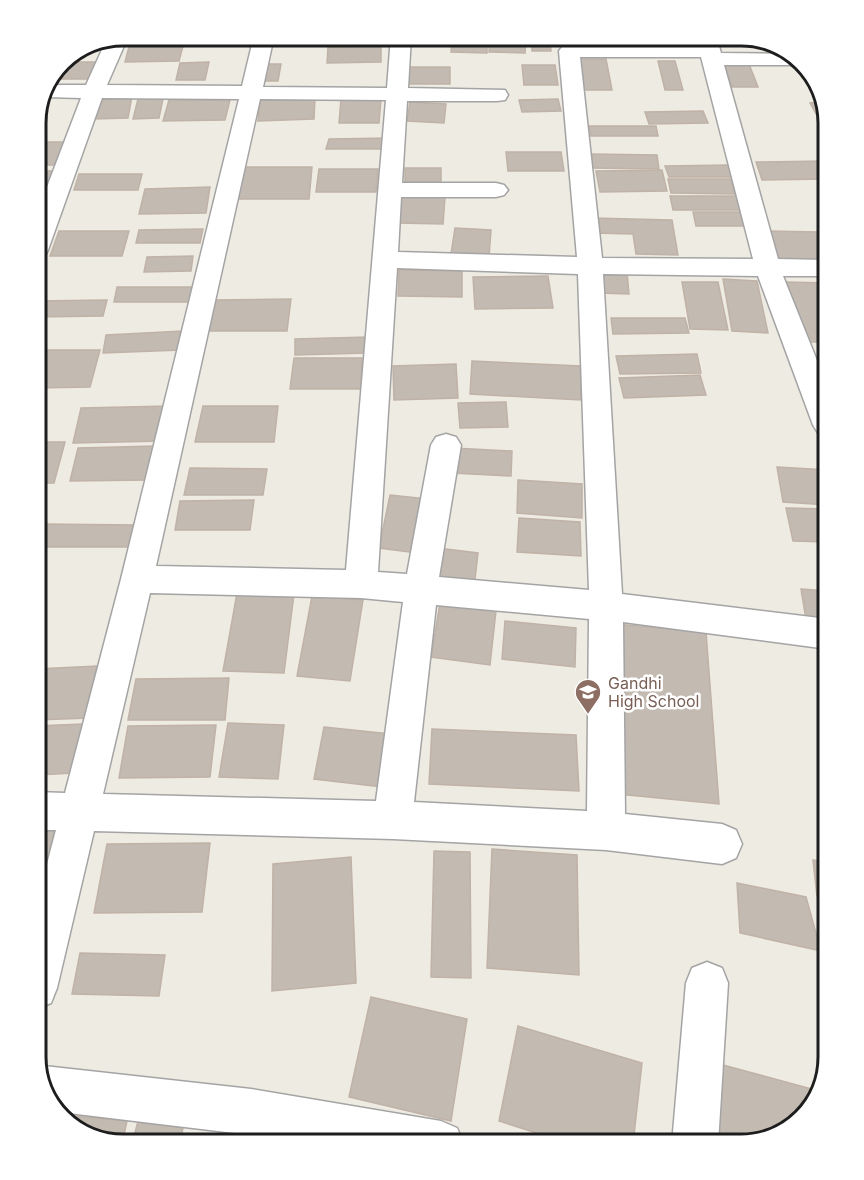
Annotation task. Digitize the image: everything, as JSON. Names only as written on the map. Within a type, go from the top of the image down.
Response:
[{"type":"street","points":[[46,945],[137,579],[262,46]]},
{"type":"street","points":[[361,584],[400,46]]},
{"type":"street","points":[[47,220],[94,91],[113,47]]},
{"type":"street","points":[[606,831],[606,606],[590,266],[569,51],[710,49],[780,58]]},
{"type":"street","points":[[710,49],[768,269],[818,399]]},
{"type":"street","points":[[53,91],[497,95]]},
{"type":"street","points":[[389,190],[496,190]]},
{"type":"street","points":[[386,261],[818,268]]},
{"type":"street","points":[[393,820],[421,589],[446,445]]},
{"type":"street","points":[[137,579],[361,584],[606,606],[818,633]]},
{"type":"street","points":[[46,811],[393,820],[606,831],[722,844]]},
{"type":"street","points":[[696,1134],[706,983]]},
{"type":"street","points":[[54,1089],[251,1112],[371,1133]]},
{"type":"building","points":[[129,46],[183,46],[179,61],[125,62]]},
{"type":"building","points":[[381,46],[381,62],[327,63],[328,47]]},
{"type":"building","points":[[451,47],[487,47],[487,53],[451,52]]},
{"type":"building","points":[[489,47],[525,47],[525,53],[489,52]]},
{"type":"building","points":[[532,47],[550,47],[551,51],[532,51]]},
{"type":"building","points":[[575,59],[606,59],[612,90],[579,90]]},
{"type":"building","points":[[658,61],[675,61],[683,90],[665,90]]},
{"type":"building","points":[[78,62],[100,62],[94,79],[61,79]]},
{"type":"building","points":[[209,62],[205,80],[176,80],[180,63]]},
{"type":"building","points":[[264,64],[281,64],[278,81],[261,81]]},
{"type":"building","points":[[724,64],[749,64],[758,87],[732,87]]},
{"type":"building","points":[[522,65],[555,65],[558,85],[524,85]]},
{"type":"building","points":[[409,67],[450,67],[450,84],[408,84]]},
{"type":"building","points":[[132,96],[128,118],[94,119],[99,97]]},
{"type":"building","points":[[315,98],[314,119],[258,121],[260,99]]},
{"type":"building","points":[[138,99],[163,99],[159,118],[133,119]]},
{"type":"building","points":[[341,99],[381,99],[379,123],[339,123]]},
{"type":"building","points":[[558,99],[561,111],[522,112],[519,100]]},
{"type":"building","points":[[169,100],[230,100],[225,120],[163,121]]},
{"type":"building","points":[[410,102],[446,104],[444,123],[407,121]]},
{"type":"building","points":[[810,103],[815,103],[817,116]]},
{"type":"building","points":[[703,111],[708,123],[649,124],[645,112]]},
{"type":"building","points":[[589,126],[656,126],[658,136],[591,136]]},
{"type":"building","points":[[389,138],[388,149],[326,149],[329,139]]},
{"type":"building","points":[[47,142],[66,142],[58,165],[47,165]]},
{"type":"building","points":[[506,152],[561,152],[564,171],[508,171]]},
{"type":"building","points":[[590,154],[657,155],[659,169],[591,168]]},
{"type":"building","points":[[818,161],[818,179],[762,180],[756,162]]},
{"type":"building","points":[[729,165],[733,177],[669,177],[665,166]]},
{"type":"building","points":[[243,167],[312,167],[309,199],[238,199]]},
{"type":"building","points":[[405,168],[441,168],[441,183],[405,183]]},
{"type":"building","points":[[319,169],[378,169],[376,192],[316,192]]},
{"type":"building","points":[[662,170],[667,191],[600,192],[596,171]]},
{"type":"building","points":[[47,171],[59,171],[53,189],[47,189]]},
{"type":"building","points":[[79,174],[142,174],[138,190],[74,190]]},
{"type":"building","points":[[668,179],[731,179],[735,194],[671,193]]},
{"type":"building","points":[[210,187],[206,213],[139,214],[145,189]]},
{"type":"building","points":[[400,196],[445,197],[443,224],[398,223]]},
{"type":"building","points":[[670,196],[737,196],[741,210],[673,210]]},
{"type":"building","points":[[693,212],[742,212],[746,226],[696,226]]},
{"type":"building","points":[[592,218],[672,220],[678,255],[636,254],[633,234],[593,233]]},
{"type":"building","points":[[455,228],[491,230],[489,257],[451,254]]},
{"type":"building","points":[[203,229],[200,243],[136,243],[139,230]]},
{"type":"building","points":[[59,231],[129,231],[122,256],[50,256]]},
{"type":"building","points":[[767,231],[818,232],[818,259],[776,259]]},
{"type":"building","points":[[193,256],[191,271],[144,272],[147,257]]},
{"type":"building","points":[[399,270],[462,271],[462,297],[398,296]]},
{"type":"building","points":[[597,271],[627,272],[629,294],[599,293]]},
{"type":"building","points":[[548,276],[553,308],[475,309],[473,277]]},
{"type":"building","points":[[723,279],[757,281],[768,333],[732,331]]},
{"type":"building","points":[[682,282],[718,282],[728,330],[690,329]]},
{"type":"building","points":[[784,282],[818,283],[818,342],[802,342]]},
{"type":"building","points":[[117,287],[192,287],[189,302],[114,302]]},
{"type":"building","points":[[291,299],[287,331],[208,331],[214,300]]},
{"type":"building","points":[[107,300],[103,316],[47,317],[47,301]]},
{"type":"building","points":[[611,318],[685,318],[689,333],[613,334]]},
{"type":"building","points":[[183,331],[181,350],[103,353],[106,335]]},
{"type":"building","points":[[368,337],[367,353],[295,355],[295,339]]},
{"type":"building","points":[[47,350],[100,350],[90,387],[47,388]]},
{"type":"building","points":[[697,354],[701,373],[620,374],[616,356]]},
{"type":"building","points":[[294,358],[362,358],[361,389],[290,389]]},
{"type":"building","points":[[472,361],[581,366],[581,400],[470,394]]},
{"type":"building","points":[[456,364],[458,398],[394,400],[393,366]]},
{"type":"building","points":[[700,375],[706,395],[624,398],[619,378]]},
{"type":"building","points":[[506,402],[508,427],[460,428],[458,403]]},
{"type":"building","points":[[169,406],[163,441],[73,443],[81,408]]},
{"type":"building","points":[[203,406],[278,406],[274,442],[195,442]]},
{"type":"building","points":[[47,442],[65,442],[54,483],[47,483]]},
{"type":"building","points":[[155,446],[149,480],[70,481],[78,448]]},
{"type":"building","points":[[453,448],[512,451],[511,476],[452,473]]},
{"type":"building","points":[[777,467],[818,469],[818,504],[783,502]]},
{"type":"building","points":[[190,468],[267,469],[263,495],[184,495]]},
{"type":"building","points":[[518,480],[582,484],[582,518],[517,513]]},
{"type":"building","points":[[390,495],[427,499],[417,553],[379,548]]},
{"type":"building","points":[[254,500],[250,530],[175,530],[180,501]]},
{"type":"building","points":[[786,508],[818,509],[818,542],[793,541]]},
{"type":"building","points":[[519,518],[580,522],[581,556],[517,552]]},
{"type":"building","points":[[47,524],[137,525],[132,547],[47,547]]},
{"type":"building","points":[[438,548],[478,553],[474,588],[432,583]]},
{"type":"building","points":[[801,589],[818,590],[818,626],[807,625]]},
{"type":"building","points":[[237,593],[294,594],[284,673],[223,671]]},
{"type":"building","points":[[312,596],[363,600],[350,681],[297,676]]},
{"type":"building","points":[[440,603],[496,611],[490,665],[431,657]]},
{"type":"building","points":[[505,621],[576,628],[575,667],[502,659]]},
{"type":"building","points":[[615,624],[706,632],[719,804],[618,794]]},
{"type":"building","points":[[97,666],[89,718],[46,720],[46,668]]},
{"type":"building","points":[[229,678],[225,720],[128,720],[136,679]]},
{"type":"building","points":[[228,723],[284,725],[278,779],[219,777]]},
{"type":"building","points":[[82,724],[74,773],[46,774],[46,726]]},
{"type":"building","points":[[216,725],[210,777],[119,778],[128,726]]},
{"type":"building","points":[[324,727],[390,734],[382,787],[314,779]]},
{"type":"building","points":[[432,729],[576,735],[579,791],[429,784]]},
{"type":"building","points":[[68,830],[46,884],[46,831]]},
{"type":"building","points":[[210,843],[202,912],[94,913],[107,844]]},
{"type":"building","points":[[492,849],[577,855],[579,975],[487,968]]},
{"type":"building","points":[[434,851],[470,852],[471,978],[431,977]]},
{"type":"building","points":[[351,857],[356,983],[272,991],[273,864]]},
{"type":"building","points":[[813,860],[818,861],[817,896]]},
{"type":"building","points":[[737,883],[806,897],[818,940],[818,950],[740,933]]},
{"type":"building","points":[[80,953],[165,955],[159,996],[72,994]]},
{"type":"building","points":[[371,997],[467,1019],[451,1121],[349,1097]]},
{"type":"building","points":[[518,1026],[642,1063],[634,1134],[539,1134],[499,1121]]},
{"type":"building","points":[[723,1065],[811,1089],[795,1111],[770,1128],[750,1133],[718,1134]]},
{"type":"building","points":[[75,1116],[127,1121],[124,1133],[119,1133],[99,1129]]},
{"type":"building","points":[[138,1121],[183,1128],[182,1133],[135,1133]]},
{"type":"place","name":"Gandhi High School","points":[[588,715]]}]
